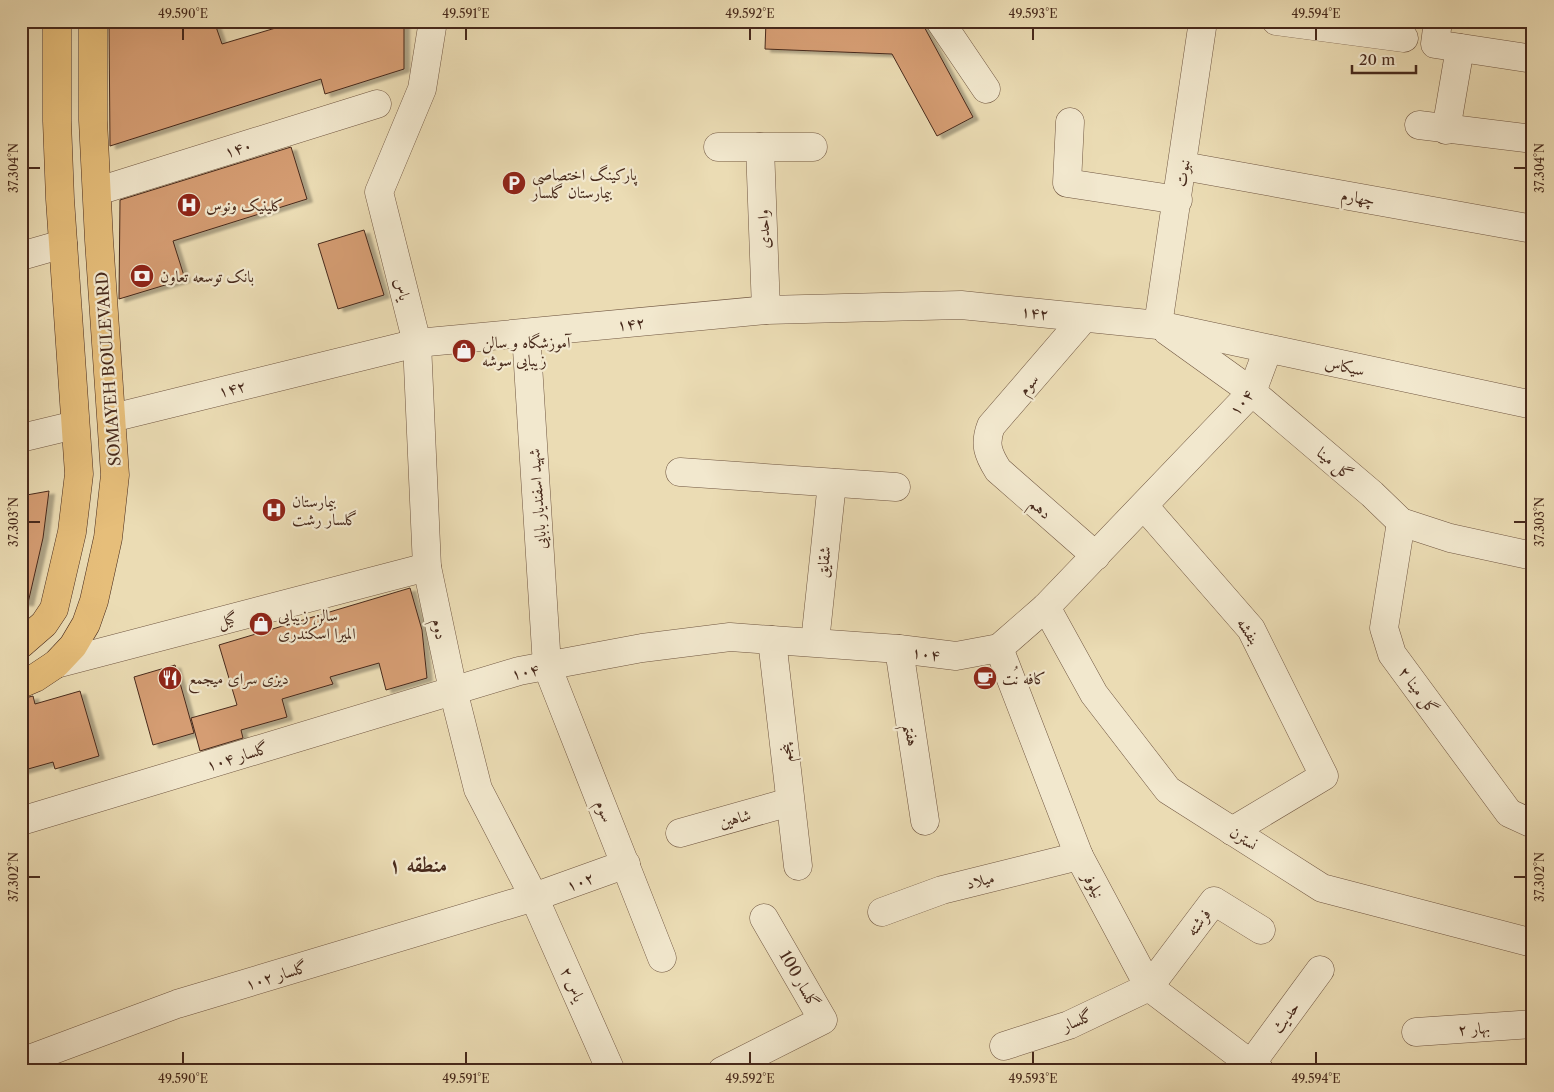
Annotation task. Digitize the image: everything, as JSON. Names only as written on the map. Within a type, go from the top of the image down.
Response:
[{"type":"main road","points":[[21,644],[44,624],[54,609],[60,591],[72,532],[78,474],[57,121],[57,21]]},
{"type":"main road","name":"SOMAYEH BOULEVARD","points":[[21,684],[35,678],[56,664],[74,646],[86,624],[94,601],[108,538],[115,475],[93,120],[93,21]]},
{"type":"main road","points":[[63,244],[99,240]]},
{"type":"main road","points":[[76,425],[112,418]]},
{"type":"street","name":"یاس","points":[[427,567],[417,343],[379,192],[422,89],[433,21]]},
{"type":"street","points":[[940,21],[986,89]]},
{"type":"street","name":"نبوت","points":[[1158,325],[1203,21]]},
{"type":"street","points":[[1276,21],[1404,38]]},
{"type":"street","points":[[1438,21],[1435,44],[1533,59]]},
{"type":"street","points":[[1446,130],[1460,48]]},
{"type":"street","name":"۱۴۰","points":[[98,191],[377,104]]},
{"type":"street","points":[[1070,122],[1067,183],[1178,200]]},
{"type":"street","points":[[1420,125],[1446,130],[1533,139]]},
{"type":"street","points":[[718,148],[813,148]]},
{"type":"street","name":"واحدی","points":[[760,148],[766,310]]},
{"type":"street","name":"چهارم","points":[[1183,166],[1533,229]]},
{"type":"street","points":[[21,256],[63,244]]},
{"type":"street","name":"۱۴۲","points":[[112,418],[417,343],[766,310],[961,305],[1158,325]]},
{"type":"street","name":"سوم","points":[[989,456],[986,440],[991,426],[1084,318]]},
{"type":"street","name":"سیکاس","points":[[1158,325],[1533,405]]},
{"type":"street","name":"گل مینا","points":[[1158,325],[1252,392],[1372,494],[1400,522],[1450,538],[1533,556]]},
{"type":"street","name":"شهید اسفندیار بابایی","points":[[526,333],[547,666]]},
{"type":"street","name":"۱۰۴","points":[[453,690],[519,671],[642,648],[730,637],[899,649],[956,656],[999,648],[1046,607],[1252,392],[1268,350]]},
{"type":"street","points":[[21,438],[76,425]]},
{"type":"street","name":"دهم","points":[[989,456],[998,470],[1096,556]]},
{"type":"street","points":[[680,472],[896,487]]},
{"type":"street","name":"شقایق","points":[[815,642],[832,483]]},
{"type":"street","name":"بنفشه","points":[[1144,506],[1251,629],[1324,776],[1232,831]]},
{"type":"street","name":"گل مینا ۲","points":[[1400,522],[1384,628],[1392,654],[1509,813],[1533,824]]},
{"type":"street","name":"گیل","points":[[56,664],[427,567]]},
{"type":"street","name":"دوم","points":[[427,567],[453,690],[478,789],[534,897]]},
{"type":"street","name":"نسترن","points":[[1046,607],[1094,694],[1168,790],[1322,888],[1533,943]]},
{"type":"street","name":"پنجم","points":[[772,640],[798,866]]},
{"type":"street","name":"نیلوفر","points":[[999,648],[1079,856],[1148,987],[1255,1067]]},
{"type":"street","name":"هفتم","points":[[899,649],[925,820]]},
{"type":"street","name":"سوم","points":[[547,666],[662,958]]},
{"type":"street","name":"گلسار ۱۰۴","points":[[21,821],[453,690]]},
{"type":"street","name":"شاهین","points":[[680,833],[790,802]]},
{"type":"street","name":"میلاد","points":[[882,912],[942,890],[1079,856]]},
{"type":"street","name":"۱۰۲","points":[[534,897],[626,864]]},
{"type":"street","name":"گلسار ۱۰۲","points":[[21,1062],[177,1004],[534,897]]},
{"type":"street","name":"یاس ۲","points":[[534,897],[611,1071]]},
{"type":"street","name":"فرشته","points":[[1148,987],[1214,901],[1261,930]]},
{"type":"street","name":"گلسار 100","points":[[722,1071],[824,1020],[764,918]]},
{"type":"street","name":"حدیث","points":[[1255,1067],[1320,970]]},
{"type":"street","name":"گلسار","points":[[1004,1046],[1069,1025],[1148,987]]},
{"type":"street","name":"بهار ۲","points":[[1416,1032],[1533,1024]]},
{"type":"building","points":[[109,21],[214,21],[222,44],[299,21],[404,21],[404,69],[325,94],[321,79],[110,146]]},
{"type":"building","points":[[766,21],[921,21],[973,117],[937,136],[892,54],[765,49]]},
{"type":"building","points":[[291,147],[307,199],[173,241],[185,279],[119,299],[120,200]]},
{"type":"building","points":[[364,230],[384,295],[338,309],[318,244]]},
{"type":"building","points":[[49,491],[43,538],[28,603],[21,602],[21,496]]},
{"type":"building","points":[[410,588],[422,630],[427,678],[386,690],[379,663],[330,677],[333,684],[282,699],[287,717],[241,730],[243,738],[200,751],[191,718],[237,705],[219,645]]},
{"type":"building","points":[[175,665],[194,733],[153,745],[134,677]]},
{"type":"building","points":[[80,691],[99,756],[55,769],[53,762],[21,771],[21,699],[33,696],[35,704]]},
{"type":"place","name":"پارکینگ اختصاصی بیمارستان گلسار","points":[[514,183]]},
{"type":"place","name":"کلینیک ونوس","points":[[189,205]]},
{"type":"place","name":"بانک توسعه تعاون","points":[[142,276]]},
{"type":"place","name":"آموزشگاه و سالن زیبایی سوشه","points":[[464,351]]},
{"type":"place","name":"بیمارستان گلسار رشت","points":[[274,510]]},
{"type":"place","name":"سالن زیبایی المیرا اسکندری","points":[[261,624]]},
{"type":"place","name":"دیزی سرای میجمع","points":[[170,678]]},
{"type":"place","name":"کافه نُت","points":[[985,678]]},
{"type":"district","name":"منطقه ۱","points":[[418,865]]}]
